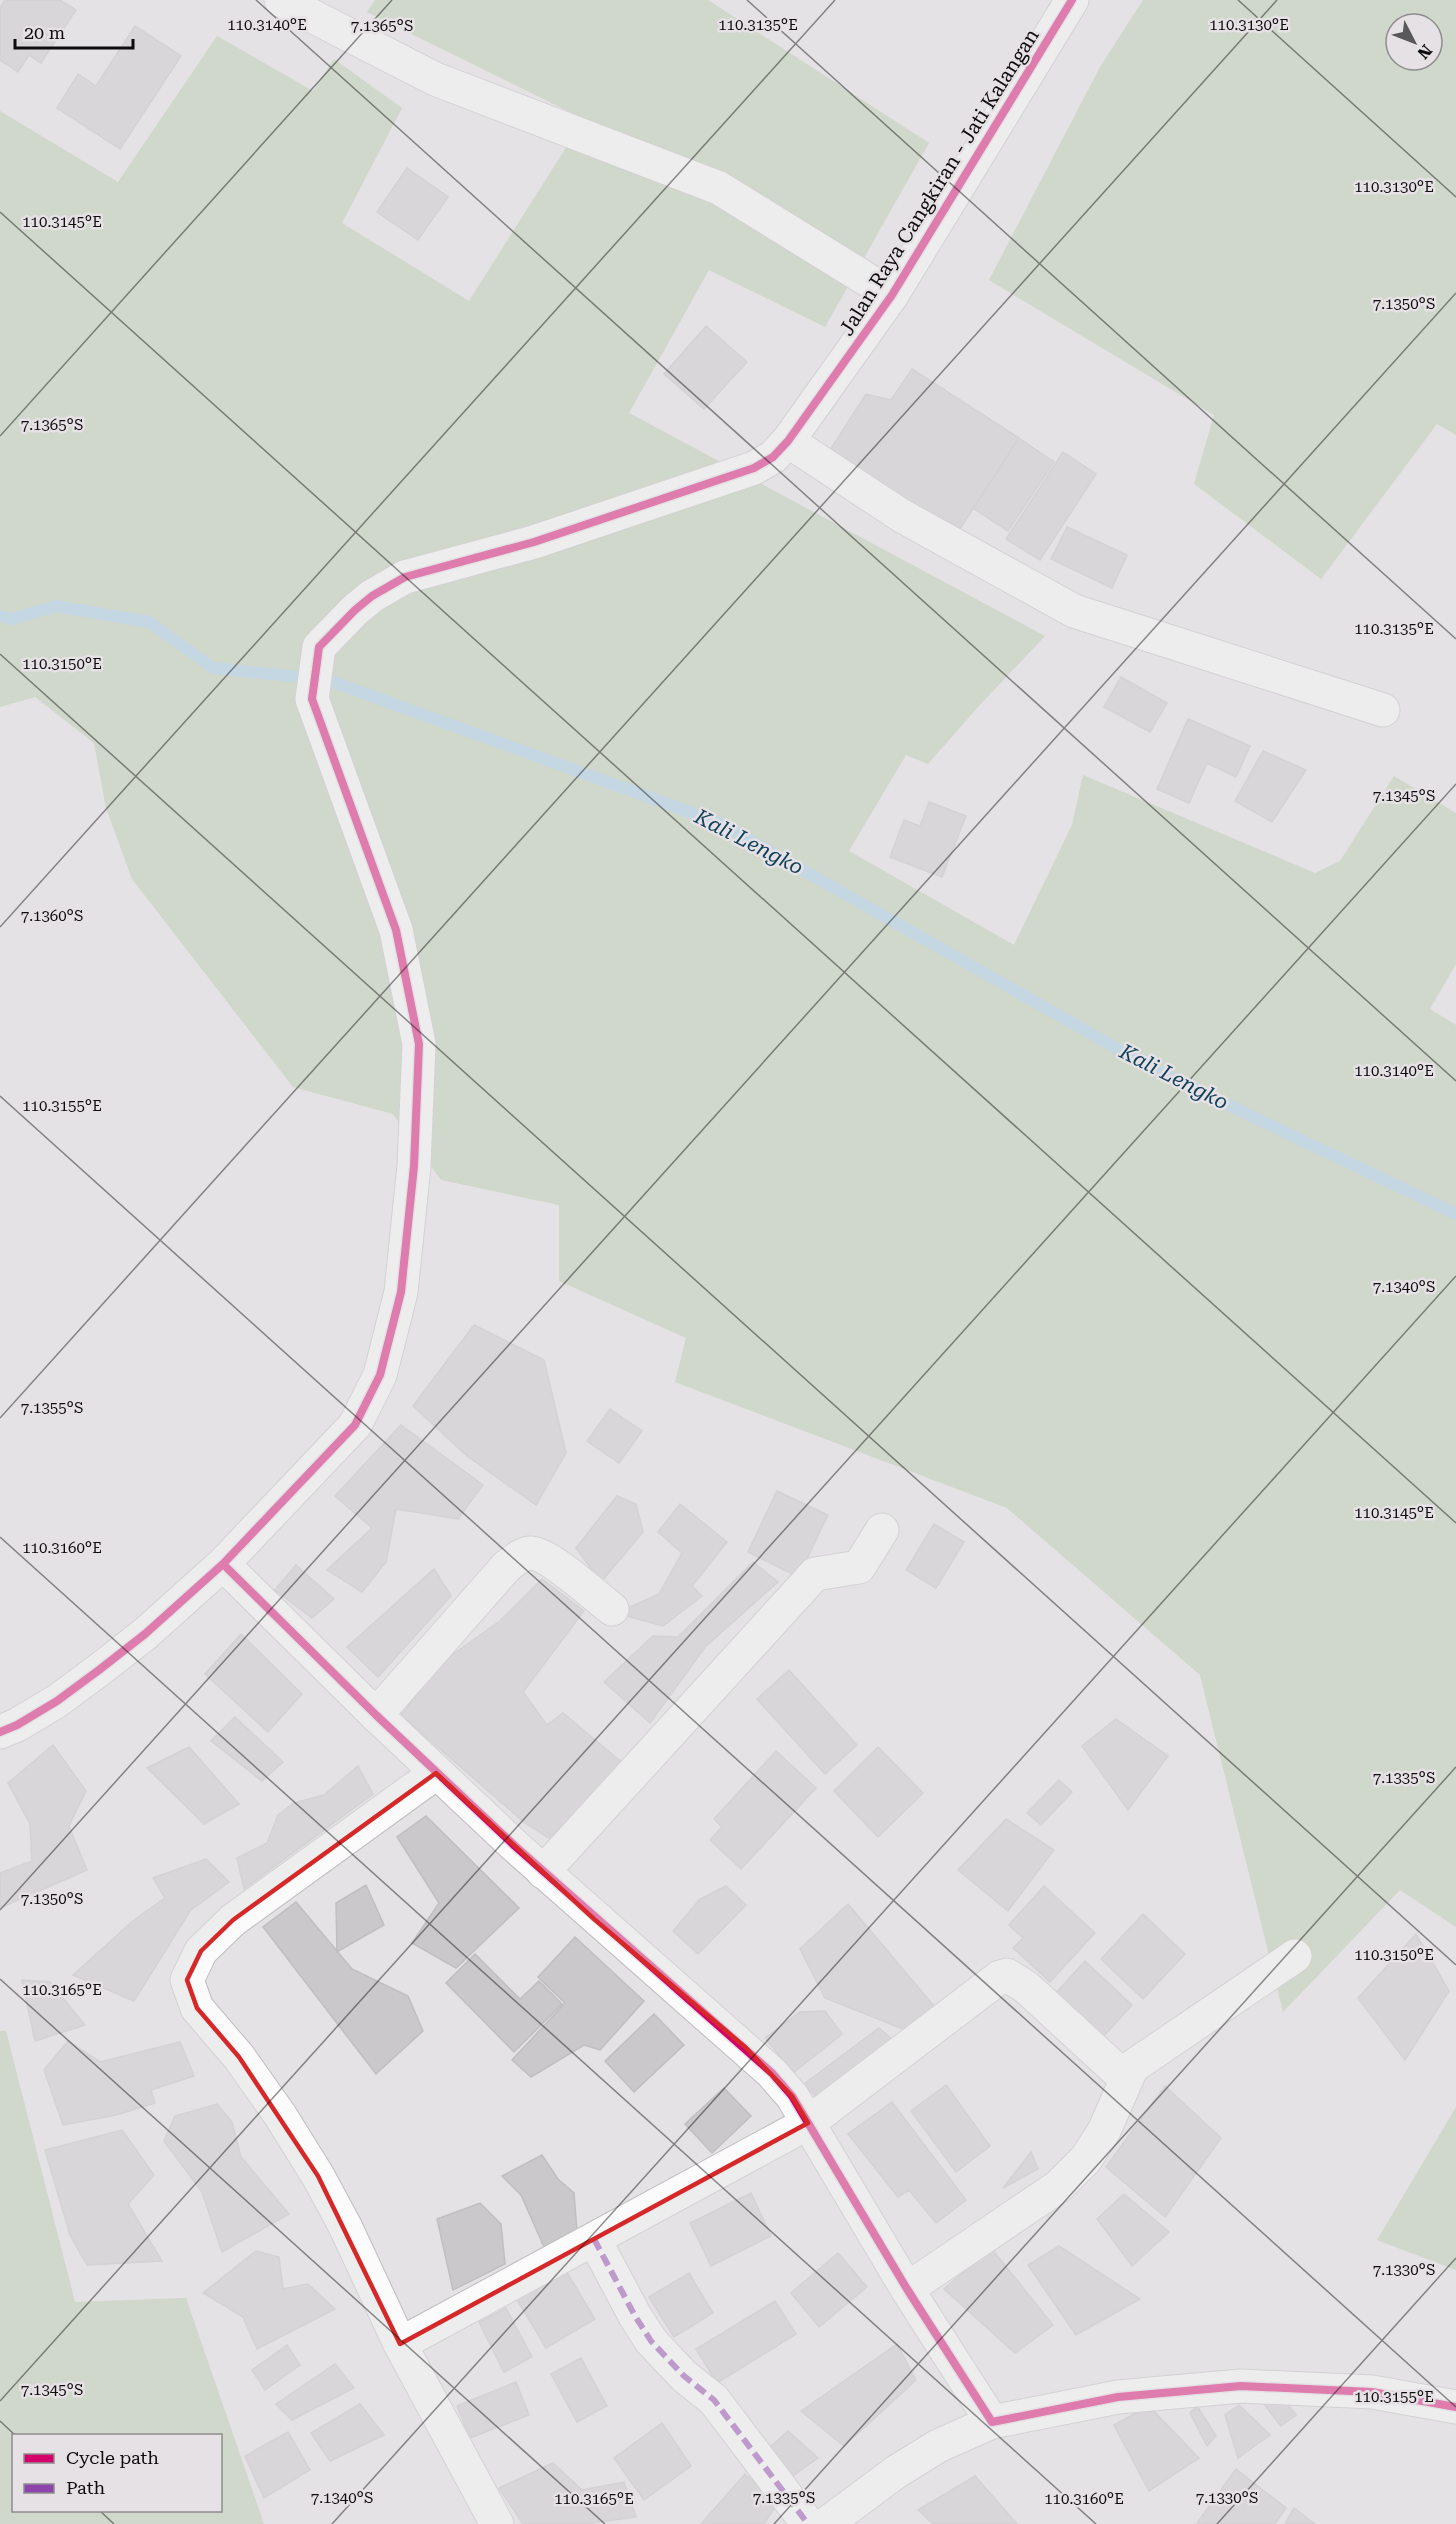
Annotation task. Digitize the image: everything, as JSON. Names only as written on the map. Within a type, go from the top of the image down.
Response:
[{"type":"street","points":[[281,0],[435,79],[719,188],[892,295]]},
{"type":"street","name":"Jalan Raya Cangkiran - Jati Kalangan","points":[[0,1732],[17,1725],[47,1707],[99,1670],[145,1634],[223,1564],[355,1425],[380,1375],[401,1292],[414,1166],[419,1044],[396,930],[312,699],[319,647],[363,603],[405,577],[534,542],[753,468],[773,457],[788,441],[892,295],[1072,0]]},
{"type":"street","points":[[788,441],[902,516],[1074,611],[1383,710]]},
{"type":"street","points":[[543,1872],[815,1574],[859,1567],[882,1530]]},
{"type":"street","points":[[376,1715],[507,1566],[525,1554],[534,1554],[549,1560],[612,1610]]},
{"type":"street","points":[[223,1564],[436,1773],[543,1872],[745,2048],[792,2096],[907,2289],[992,2422]]},
{"type":"street","points":[[436,1773],[233,1920],[201,1950],[187,1980],[197,2008],[239,2056],[280,2115],[318,2176],[345,2226],[400,2344],[497,2524]]},
{"type":"street","points":[[907,2289],[1059,2186],[1086,2159],[1104,2131],[1132,2067],[1294,1956]]},
{"type":"street","points":[[400,2344],[808,2123],[993,1982],[1006,1975],[1026,1987],[1126,2079]]},
{"type":"street","points":[[594,2239],[634,2316],[651,2341],[684,2376],[714,2400],[808,2524]]},
{"type":"street","points":[[826,2524],[897,2472],[938,2446],[992,2422],[1118,2397],[1241,2386],[1372,2392],[1456,2407]]},
{"type":"highlighted area","points":[[436,1773],[594,1919],[745,2047],[792,2096],[808,2123],[400,2344],[318,2176],[239,2057],[197,2008],[187,1980],[201,1951],[233,1920]]},
{"type":"green space","points":[[375,0],[708,0],[929,143],[825,327],[709,270],[629,413],[1045,636],[928,764],[906,755],[849,851],[1014,945],[1072,825],[1083,775],[1315,873],[1340,861],[1394,776],[1456,813],[1456,964],[1430,1009],[1456,1025],[1456,1927],[1400,1890],[1283,2012],[1200,1675],[1007,1508],[675,1382],[686,1338],[559,1281],[559,1205],[441,1180],[393,1114],[293,1087],[132,879],[106,808],[94,743],[35,697],[0,707],[0,111],[118,182],[217,36],[313,91],[334,59],[402,108],[342,223],[469,301],[584,119],[367,12]]},
{"type":"green space","points":[[1143,0],[1456,0],[1456,435],[1437,424],[1321,579],[1194,484],[1214,415],[989,280],[1100,67]]},
{"type":"green space","points":[[0,2031],[6,2031],[75,2302],[186,2298],[264,2524],[0,2524]]},
{"type":"green space","points":[[1456,2107],[1456,2270],[1377,2240]]},
{"type":"building","points":[[5,0],[60,0],[76,10],[41,63],[29,55],[18,72],[0,60],[0,8]]},
{"type":"building","points":[[135,26],[181,56],[120,149],[57,108],[78,74],[96,86]]},
{"type":"building","points":[[407,168],[448,197],[418,240],[377,212]]},
{"type":"building","points":[[706,326],[747,362],[704,409],[664,374]]},
{"type":"building","points":[[912,369],[1019,438],[958,532],[830,450],[866,394],[891,400]]},
{"type":"building","points":[[1019,438],[1054,462],[1008,531],[973,508]]},
{"type":"building","points":[[1063,452],[1096,474],[1040,560],[1006,539]]},
{"type":"building","points":[[1067,527],[1127,555],[1112,588],[1051,559]]},
{"type":"building","points":[[1121,677],[1167,703],[1150,732],[1104,707]]},
{"type":"building","points":[[1188,719],[1250,746],[1236,777],[1207,763],[1189,803],[1157,789]]},
{"type":"building","points":[[1263,751],[1306,770],[1272,822],[1235,801]]},
{"type":"building","points":[[929,802],[966,816],[942,877],[890,857],[904,820],[920,826]]},
{"type":"building","points":[[474,1325],[544,1360],[566,1453],[536,1505],[467,1456],[413,1406]]},
{"type":"building","points":[[610,1409],[642,1431],[619,1463],[587,1441]]},
{"type":"building","points":[[401,1425],[483,1485],[458,1519],[396,1509],[386,1562],[362,1592],[327,1570],[372,1528],[335,1496]]},
{"type":"building","points":[[777,1491],[828,1515],[798,1577],[748,1552]]},
{"type":"building","points":[[617,1496],[636,1504],[643,1532],[601,1582],[576,1548]]},
{"type":"building","points":[[680,1504],[727,1542],[692,1586],[702,1596],[663,1626],[616,1613],[659,1594],[682,1553],[658,1532]]},
{"type":"building","points":[[934,1524],[964,1542],[936,1588],[906,1570]]},
{"type":"building","points":[[753,1562],[778,1582],[706,1646],[650,1723],[604,1682],[653,1636],[678,1637]]},
{"type":"building","points":[[296,1565],[334,1599],[312,1618],[275,1590]]},
{"type":"building","points":[[434,1569],[451,1596],[378,1677],[347,1647]]},
{"type":"building","points":[[542,1579],[584,1611],[523,1692],[547,1725],[563,1713],[625,1765],[549,1838],[525,1823],[401,1715],[442,1662],[500,1621]]},
{"type":"building","points":[[241,1634],[302,1694],[268,1732],[205,1674]]},
{"type":"building","points":[[789,1670],[857,1745],[825,1774],[757,1699]]},
{"type":"building","points":[[235,1717],[283,1762],[262,1781],[211,1741]]},
{"type":"building","points":[[1116,1719],[1168,1756],[1128,1810],[1082,1746]]},
{"type":"building","points":[[53,1745],[86,1791],[69,1826],[87,1870],[0,1908],[0,1873],[32,1861],[30,1824],[8,1783]]},
{"type":"building","points":[[189,1747],[239,1804],[204,1824],[147,1768]]},
{"type":"building","points":[[878,1747],[923,1793],[878,1837],[834,1791]]},
{"type":"building","points":[[776,1751],[816,1788],[741,1869],[710,1840],[722,1827],[714,1819]]},
{"type":"building","points":[[358,1766],[373,1794],[244,1889],[237,1858],[267,1843],[278,1815],[294,1803],[324,1795]]},
{"type":"building","points":[[1059,1780],[1072,1792],[1041,1825],[1027,1813]]},
{"type":"building","points":[[426,1816],[519,1908],[456,1968],[412,1943],[439,1903],[397,1837]]},
{"type":"building","points":[[1006,1819],[1054,1850],[1008,1911],[958,1870]]},
{"type":"building","points":[[206,1859],[229,1882],[190,1911],[134,2001],[73,1975],[134,1920],[165,1898],[153,1878]]},
{"type":"building","points":[[366,1885],[384,1925],[337,1952],[336,1903]]},
{"type":"building","points":[[726,1886],[746,1905],[698,1954],[673,1931],[700,1899]]},
{"type":"building","points":[[1044,1886],[1095,1933],[1050,1982],[1013,1948],[1023,1938],[1009,1925]]},
{"type":"building","points":[[296,1902],[352,1969],[408,1996],[423,2031],[376,2074],[263,1927]]},
{"type":"building","points":[[848,1904],[939,2012],[918,2035],[825,1998],[800,1949]]},
{"type":"building","points":[[1143,1914],[1185,1954],[1143,1999],[1101,1959]]},
{"type":"building","points":[[1416,1934],[1449,1991],[1405,2060],[1358,1998]]},
{"type":"building","points":[[575,1937],[644,2001],[600,2050],[584,2045],[531,2077],[512,2060],[565,2003],[538,1977]]},
{"type":"building","points":[[475,1954],[520,1999],[539,1981],[562,2004],[514,2052],[446,1983]]},
{"type":"building","points":[[1085,1961],[1132,2005],[1101,2039],[1054,1995]]},
{"type":"building","points":[[22,1980],[50,1982],[85,2025],[35,2041]]},
{"type":"building","points":[[825,2011],[842,2034],[793,2073],[765,2038],[800,2012]]},
{"type":"building","points":[[654,2014],[684,2045],[634,2092],[605,2061]]},
{"type":"building","points":[[879,2028],[893,2040],[820,2101],[804,2084]]},
{"type":"building","points":[[68,2041],[100,2062],[180,2042],[194,2076],[151,2090],[155,2103],[116,2115],[63,2125],[44,2070]]},
{"type":"building","points":[[946,2085],[990,2146],[956,2172],[911,2111]]},
{"type":"building","points":[[1165,2086],[1221,2138],[1165,2217],[1106,2167]]},
{"type":"building","points":[[724,2088],[751,2116],[712,2153],[685,2124]]},
{"type":"building","points":[[892,2102],[966,2200],[936,2223],[909,2190],[898,2197],[848,2134]]},
{"type":"building","points":[[217,2104],[232,2122],[241,2157],[289,2214],[222,2252],[202,2192],[164,2141],[175,2116]]},
{"type":"building","points":[[122,2130],[154,2175],[128,2204],[162,2261],[87,2265],[70,2235],[45,2150]]},
{"type":"building","points":[[1031,2152],[1038,2169],[1003,2188]]},
{"type":"building","points":[[542,2155],[558,2179],[574,2193],[577,2231],[544,2247],[521,2195],[502,2176]]},
{"type":"building","points":[[751,2193],[771,2236],[711,2266],[690,2223]]},
{"type":"building","points":[[1124,2194],[1169,2232],[1132,2266],[1097,2219]]},
{"type":"building","points":[[480,2203],[501,2224],[505,2264],[453,2290],[437,2219]]},
{"type":"building","points":[[1059,2246],[1140,2299],[1076,2335],[1028,2265]]},
{"type":"building","points":[[991,2248],[1053,2325],[1015,2353],[944,2289]]},
{"type":"building","points":[[256,2251],[279,2257],[283,2289],[308,2284],[335,2309],[257,2349],[243,2317],[203,2293]]},
{"type":"building","points":[[838,2253],[867,2287],[819,2327],[791,2293]]},
{"type":"building","points":[[565,2269],[595,2319],[546,2348],[516,2298]]},
{"type":"building","points":[[689,2273],[713,2313],[674,2337],[649,2297]]},
{"type":"building","points":[[775,2301],[796,2334],[717,2383],[696,2349]]},
{"type":"building","points":[[506,2308],[532,2357],[504,2372],[479,2322]]},
{"type":"building","points":[[897,2344],[916,2380],[844,2446],[801,2411]]},
{"type":"building","points":[[287,2345],[300,2365],[265,2390],[252,2370]]},
{"type":"building","points":[[581,2358],[607,2406],[577,2422],[551,2374]]},
{"type":"building","points":[[335,2364],[354,2388],[292,2420],[276,2404]]},
{"type":"building","points":[[516,2382],[529,2415],[470,2438],[457,2406]]},
{"type":"building","points":[[1279,2392],[1296,2415],[1281,2426],[1263,2403]]},
{"type":"building","points":[[360,2404],[384,2435],[330,2461],[311,2433]]},
{"type":"building","points":[[1239,2405],[1270,2435],[1238,2458],[1225,2415]]},
{"type":"building","points":[[1149,2406],[1199,2458],[1149,2491],[1114,2425]]},
{"type":"building","points":[[1197,2406],[1216,2436],[1207,2446],[1190,2413]]},
{"type":"building","points":[[662,2423],[691,2466],[644,2500],[614,2458]]},
{"type":"building","points":[[788,2431],[818,2458],[783,2483],[766,2451]]},
{"type":"building","points":[[288,2432],[310,2470],[264,2498],[245,2456]]},
{"type":"building","points":[[553,2463],[582,2490],[624,2482],[636,2517],[586,2524],[523,2524],[499,2488]]},
{"type":"building","points":[[1236,2469],[1286,2508],[1275,2524],[1197,2523]]},
{"type":"building","points":[[745,2474],[778,2503],[764,2524],[701,2524]]},
{"type":"building","points":[[975,2476],[1017,2524],[933,2524],[918,2510]]},
{"type":"building","points":[[1294,2508],[1315,2524],[1285,2524]]},
{"type":"waterway","name":"Kali Lengko","points":[[0,616],[12,619],[56,606],[149,622],[213,668],[328,680],[720,823],[1155,1070],[1456,1214]]},
{"type":"marked path","points":[[594,2239],[651,2341],[684,2376],[714,2400],[808,2524]]},
{"type":"cycle path","points":[[0,1732],[17,1725],[57,1701],[99,1670],[145,1634],[223,1564],[355,1425],[380,1375],[401,1292],[414,1166],[419,1044],[396,930],[312,699],[319,647],[372,596],[405,577],[534,542],[754,468],[773,457],[788,441],[892,295],[1072,0]]},
{"type":"cycle path","points":[[223,1564],[376,1715],[515,1846],[772,2073],[792,2096],[907,2289],[992,2422],[1118,2397],[1241,2386],[1372,2392],[1456,2407]]}]
